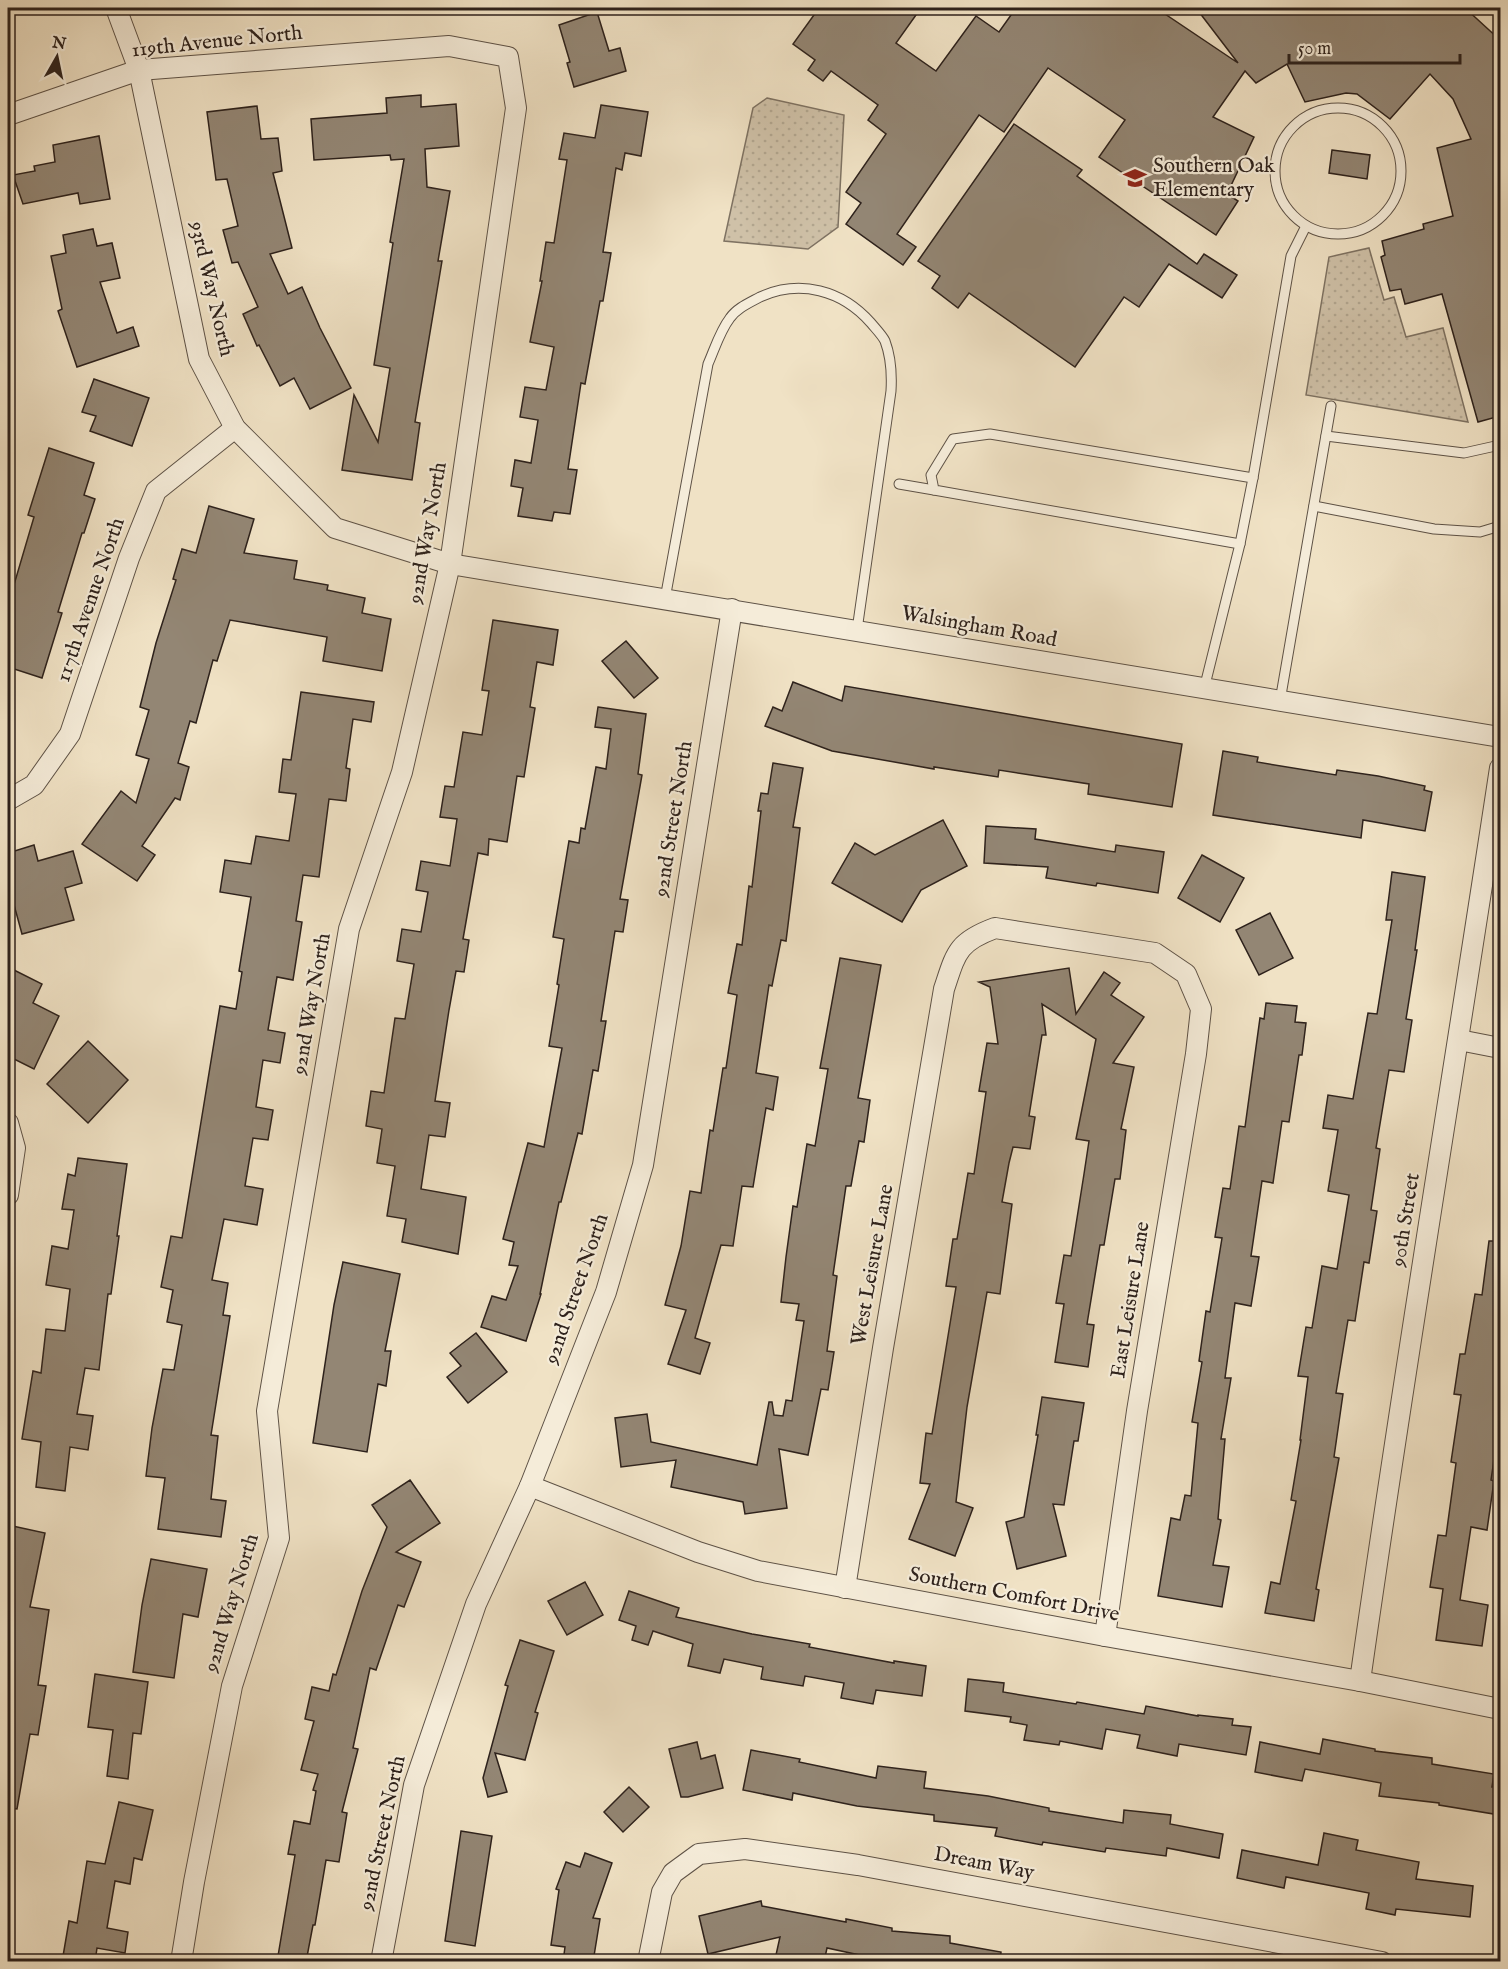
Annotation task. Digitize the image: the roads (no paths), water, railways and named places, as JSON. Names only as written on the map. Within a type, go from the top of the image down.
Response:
[{"type":"street","name":"93rd Way North","points":[[116,8],[139,70],[199,358],[235,428],[335,528],[450,564]]},
{"type":"street","name":"119th Avenue North","points":[[8,115],[139,70],[449,46],[508,57]]},
{"type":"street","name":"92nd Way North","points":[[181,1962],[232,1686],[279,1538],[267,1411],[349,929],[402,772],[450,564],[516,108],[508,57]]},
{"type":"street","name":"117th Avenue North","points":[[8,800],[34,784],[70,734],[129,558],[156,491],[235,428]]},
{"type":"street","name":"Walsingham Road","points":[[450,564],[1500,737]]},
{"type":"street","name":"92nd Street North","points":[[381,1962],[414,1785],[476,1604],[530,1486],[606,1292],[643,1165],[732,609]]},
{"type":"street","name":"90th Street","points":[[1360,1681],[1391,1462],[1500,768]]},
{"type":"street","name":"East Leisure Lane","points":[[956,953],[974,935],[995,928],[1155,953],[1186,974],[1201,1009],[1196,1054],[1137,1411],[1105,1636]]},
{"type":"street","name":"West Leisure Lane","points":[[845,1588],[944,989],[956,953]]},
{"type":"street","points":[[1459,1040],[1500,1048]]},
{"type":"street","points":[[8,1123],[15,1148],[8,1195]]},
{"type":"street","name":"Southern Comfort Drive","points":[[530,1486],[699,1552],[758,1571],[1360,1681],[1500,1709]]},
{"type":"street","name":"Dream Way","points":[[648,1962],[662,1892],[673,1872],[699,1854],[745,1849],[858,1865],[1382,1962]]},
{"type":"lane","points":[[1327,108],[1349,108],[1370,116],[1386,128],[1396,145],[1402,164],[1401,184],[1394,203],[1381,219],[1364,229],[1345,234],[1324,233],[1306,226],[1289,211],[1278,192],[1274,171],[1278,149],[1289,130],[1306,116],[1327,108]]},
{"type":"lane","points":[[1204,689],[1240,544],[1291,255],[1306,226]]},
{"type":"lane","points":[[665,599],[708,364],[720,335],[730,317],[744,305],[776,290],[806,288],[829,293],[854,305],[884,339],[892,370],[891,391],[857,630]]},
{"type":"lane","points":[[1280,701],[1331,406]]},
{"type":"lane","points":[[934,490],[931,475],[953,439],[990,434],[1253,478]]},
{"type":"lane","points":[[1326,436],[1464,453],[1500,445]]},
{"type":"lane","points":[[899,484],[1240,544]]},
{"type":"lane","points":[[1314,506],[1434,529],[1480,532],[1500,526]]},
{"type":"place","name":"Southern Oak Elementary","points":[[1135,178]]}]
